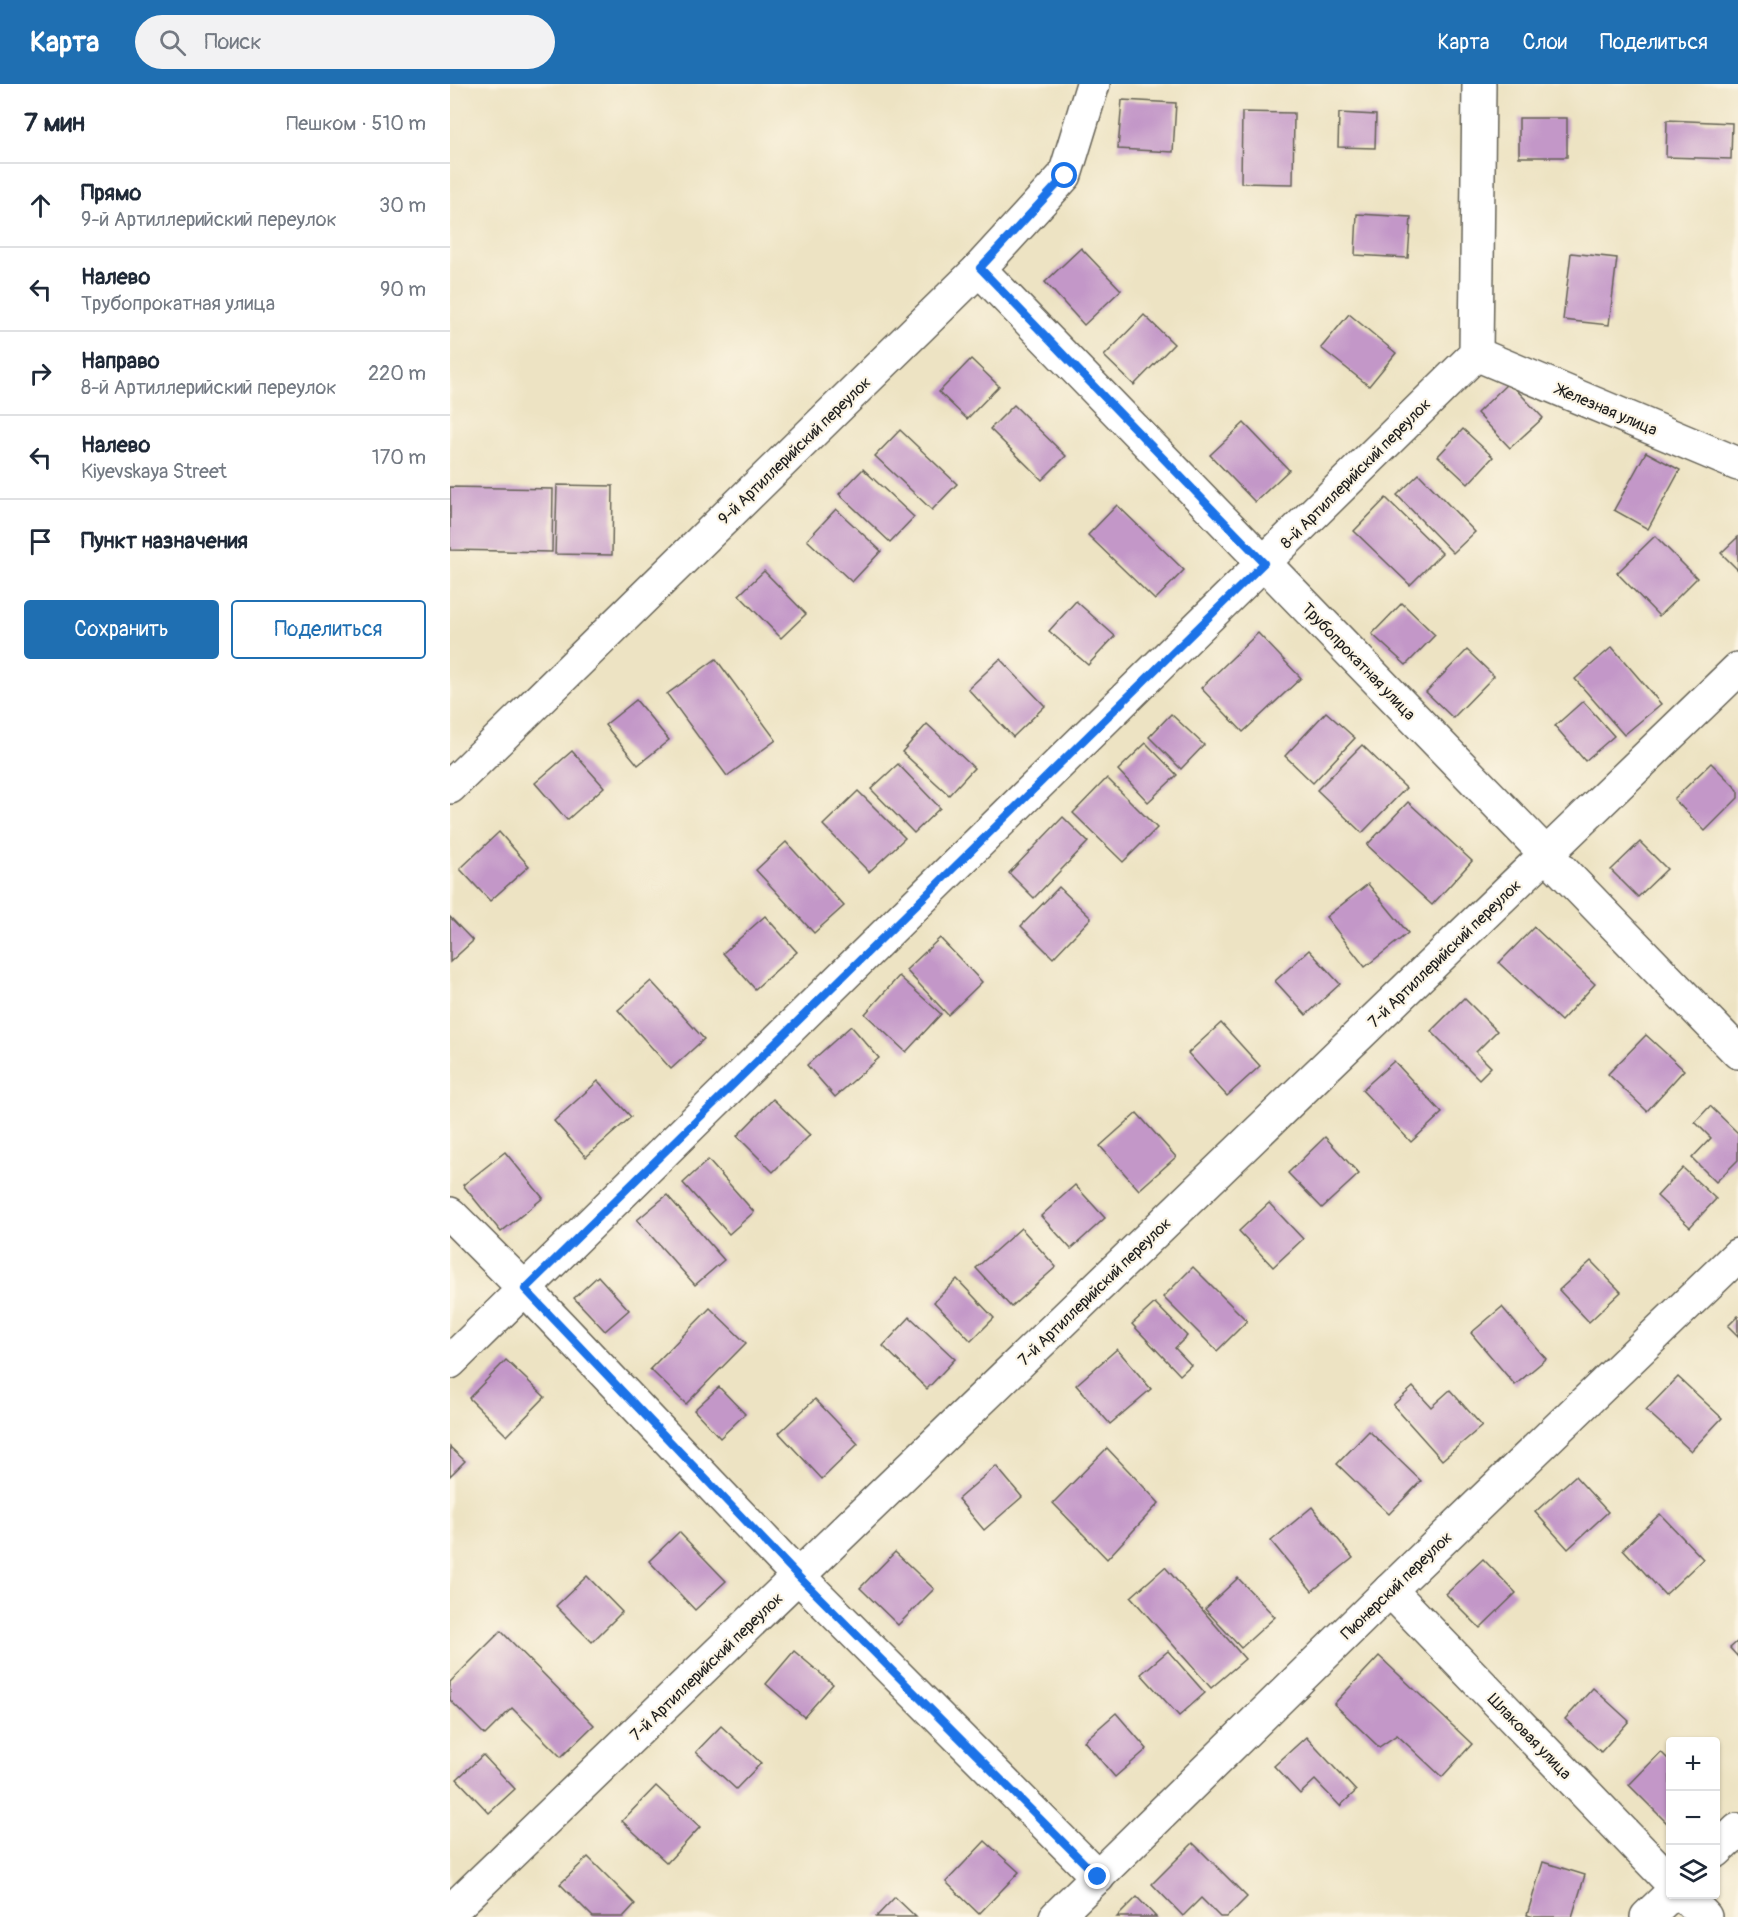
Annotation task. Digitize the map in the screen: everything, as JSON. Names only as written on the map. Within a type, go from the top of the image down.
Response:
[{"type":"street","name":"9-й Артиллерийский переулок","points":[[450,787],[980,268],[1065,176],[1093,84]]},
{"type":"street","points":[[1476,354],[1479,84]]},
{"type":"street","name":"Трубопрокатная улица","points":[[980,268],[1738,1052]]},
{"type":"street","name":"Железная улица","points":[[1476,354],[1738,464]]},
{"type":"street","name":"8-й Артиллерийский переулок","points":[[450,1362],[1476,354]]},
{"type":"street","name":"7-й Артиллерийский переулок","points":[[450,1912],[1738,669]]},
{"type":"street","points":[[450,1214],[525,1289],[798,1576],[1098,1877]]},
{"type":"street","name":"Пионерский переулок","points":[[1056,1917],[1390,1590],[1738,1255]]},
{"type":"street","name":"Шлаковая улица","points":[[1390,1590],[1666,1876]]},
{"type":"street","points":[[1720,1847],[1738,1830]]},
{"type":"street","points":[[1647,1917],[1666,1899]]},
{"type":"street","points":[[1688,1899],[1705,1917]]},
{"type":"building","points":[[1122,100],[1176,103],[1173,152],[1118,149]]},
{"type":"building","points":[[1242,112],[1294,113],[1293,184],[1241,183]]},
{"type":"building","points":[[1339,113],[1376,115],[1375,148],[1338,147]]},
{"type":"building","points":[[1519,118],[1567,118],[1567,157],[1519,157]]},
{"type":"building","points":[[1667,120],[1732,123],[1731,159],[1666,157]]},
{"type":"building","points":[[1357,214],[1411,217],[1408,258],[1355,255]]},
{"type":"building","points":[[1081,248],[1121,290],[1084,325],[1045,282]]},
{"type":"building","points":[[1571,253],[1617,258],[1609,325],[1563,320]]},
{"type":"building","points":[[1349,314],[1396,353],[1369,386],[1321,348]]},
{"type":"building","points":[[1144,315],[1174,344],[1134,385],[1104,356]]},
{"type":"building","points":[[971,359],[999,386],[967,419],[939,392]]},
{"type":"building","points":[[1509,382],[1543,418],[1510,448],[1477,413]]},
{"type":"building","points":[[1014,405],[1066,456],[1042,480],[990,429]]},
{"type":"building","points":[[1244,423],[1289,470],[1255,502],[1210,455]]},
{"type":"building","points":[[1463,429],[1493,457],[1468,484],[1438,456]]},
{"type":"building","points":[[900,430],[957,484],[932,510],[875,456]]},
{"type":"building","points":[[1646,452],[1680,470],[1648,529],[1614,510]]},
{"type":"building","points":[[863,469],[914,517],[890,542],[839,494]]},
{"type":"building","points":[[1419,474],[1475,532],[1453,553],[1397,495]]},
{"type":"building","points":[[557,485],[613,486],[612,555],[555,554]]},
{"type":"building","points":[[450,487],[553,489],[552,552],[450,550]]},
{"type":"building","points":[[1386,498],[1442,553],[1410,585],[1354,531]]},
{"type":"building","points":[[1117,505],[1184,570],[1155,600],[1088,535]]},
{"type":"building","points":[[836,509],[881,551],[852,582],[807,540]]},
{"type":"building","points":[[1655,536],[1697,578],[1659,616],[1617,573]]},
{"type":"building","points":[[1738,537],[1738,570],[1721,553]]},
{"type":"building","points":[[764,571],[806,614],[781,638],[739,595]]},
{"type":"building","points":[[1076,601],[1115,636],[1088,665],[1049,631]]},
{"type":"building","points":[[1402,603],[1435,635],[1406,665],[1372,634]]},
{"type":"building","points":[[1258,633],[1301,678],[1243,732],[1201,688]]},
{"type":"building","points":[[1612,647],[1661,704],[1624,735],[1575,679]]},
{"type":"building","points":[[1467,650],[1494,676],[1453,718],[1426,692]]},
{"type":"building","points":[[716,659],[776,740],[727,776],[667,694]]},
{"type":"building","points":[[1000,659],[1045,706],[1013,737],[968,689]]},
{"type":"building","points":[[636,700],[669,740],[638,765],[605,725]]},
{"type":"building","points":[[1583,701],[1614,736],[1585,761],[1555,726]]},
{"type":"building","points":[[1326,712],[1355,738],[1313,783],[1285,756]]},
{"type":"building","points":[[1171,714],[1204,745],[1181,769],[1149,737]]},
{"type":"building","points":[[927,724],[974,768],[949,795],[902,752]]},
{"type":"building","points":[[1146,743],[1177,775],[1148,802],[1118,770]]},
{"type":"building","points":[[1362,745],[1406,788],[1362,833],[1317,790]]},
{"type":"building","points":[[572,751],[604,787],[567,820],[535,783]]},
{"type":"building","points":[[1711,763],[1738,790],[1738,798],[1705,831],[1674,799]]},
{"type":"building","points":[[898,764],[940,808],[914,833],[871,789]]},
{"type":"building","points":[[1107,778],[1157,828],[1123,862],[1073,813]]},
{"type":"building","points":[[858,791],[905,838],[869,872],[823,825]]},
{"type":"building","points":[[1408,802],[1472,861],[1432,905],[1367,845]]},
{"type":"building","points":[[1063,817],[1088,842],[1034,898],[1009,873]]},
{"type":"building","points":[[499,832],[529,866],[490,901],[460,869]]},
{"type":"building","points":[[786,842],[844,906],[814,933],[756,870]]},
{"type":"building","points":[[1640,842],[1667,869],[1638,897],[1611,870]]},
{"type":"building","points":[[1368,884],[1408,933],[1365,967],[1326,917]]},
{"type":"building","points":[[1059,887],[1091,918],[1053,958],[1021,926]]},
{"type":"building","points":[[765,916],[797,952],[755,989],[723,953]]},
{"type":"building","points":[[450,917],[473,941],[450,962]]},
{"type":"building","points":[[1534,927],[1595,984],[1561,1021],[1499,963]]},
{"type":"building","points":[[940,938],[982,982],[948,1015],[906,970]]},
{"type":"building","points":[[1309,950],[1340,984],[1306,1015],[1275,981]]},
{"type":"building","points":[[899,976],[941,1014],[906,1052],[865,1014]]},
{"type":"building","points":[[651,981],[704,1039],[671,1069],[618,1010]]},
{"type":"building","points":[[1464,998],[1497,1031],[1476,1052],[1491,1067],[1479,1079],[1431,1031]]},
{"type":"building","points":[[1221,1023],[1260,1066],[1227,1096],[1188,1053]]},
{"type":"building","points":[[851,1026],[879,1058],[835,1097],[807,1065]]},
{"type":"building","points":[[1646,1035],[1684,1070],[1647,1111],[1608,1074]]},
{"type":"building","points":[[1394,1061],[1442,1113],[1411,1142],[1362,1090]]},
{"type":"building","points":[[598,1081],[631,1117],[586,1157],[554,1121]]},
{"type":"building","points":[[773,1099],[810,1135],[773,1172],[737,1136]]},
{"type":"building","points":[[1710,1106],[1738,1133],[1738,1160],[1716,1182],[1692,1158],[1711,1138],[1695,1122]]},
{"type":"building","points":[[1137,1113],[1176,1157],[1139,1190],[1100,1146]]},
{"type":"building","points":[[1325,1137],[1359,1174],[1322,1208],[1288,1173]]},
{"type":"building","points":[[505,1152],[543,1198],[501,1232],[463,1185]]},
{"type":"building","points":[[708,1160],[754,1212],[729,1234],[683,1183]]},
{"type":"building","points":[[1683,1168],[1716,1199],[1690,1227],[1657,1196]]},
{"type":"building","points":[[1075,1185],[1105,1218],[1071,1249],[1041,1216]]},
{"type":"building","points":[[667,1195],[724,1260],[695,1285],[637,1220]]},
{"type":"building","points":[[1269,1203],[1303,1239],[1273,1267],[1239,1231]]},
{"type":"building","points":[[1021,1228],[1056,1267],[1011,1307],[976,1268]]},
{"type":"building","points":[[1591,1261],[1621,1292],[1589,1322],[1559,1290]]},
{"type":"building","points":[[1193,1267],[1247,1321],[1217,1351],[1163,1297]]},
{"type":"building","points":[[598,1276],[629,1310],[605,1331],[574,1298]]},
{"type":"building","points":[[957,1279],[994,1318],[971,1341],[934,1302]]},
{"type":"building","points":[[1155,1303],[1187,1336],[1175,1348],[1191,1365],[1180,1375],[1132,1324]]},
{"type":"building","points":[[1502,1307],[1546,1359],[1515,1385],[1471,1333]]},
{"type":"building","points":[[710,1308],[746,1343],[686,1404],[650,1369]]},
{"type":"building","points":[[1738,1316],[1738,1336],[1728,1326]]},
{"type":"building","points":[[910,1317],[955,1359],[927,1389],[883,1346]]},
{"type":"building","points":[[1117,1349],[1151,1389],[1110,1424],[1076,1385]]},
{"type":"building","points":[[506,1360],[545,1397],[507,1436],[469,1398]]},
{"type":"building","points":[[1678,1377],[1722,1418],[1691,1451],[1646,1410]]},
{"type":"building","points":[[719,1387],[745,1414],[720,1438],[694,1410]]},
{"type":"building","points":[[1413,1387],[1431,1407],[1450,1390],[1482,1426],[1442,1460],[1393,1405]]},
{"type":"building","points":[[815,1399],[858,1444],[822,1479],[779,1433]]},
{"type":"building","points":[[1369,1431],[1421,1481],[1389,1514],[1337,1464]]},
{"type":"building","points":[[450,1447],[465,1461],[450,1476]]},
{"type":"building","points":[[1107,1448],[1159,1503],[1107,1559],[1053,1503]]},
{"type":"building","points":[[996,1466],[1022,1497],[984,1530],[958,1499]]},
{"type":"building","points":[[1575,1476],[1608,1512],[1568,1549],[1535,1512]]},
{"type":"building","points":[[1312,1507],[1353,1558],[1312,1591],[1271,1541]]},
{"type":"building","points":[[1660,1514],[1703,1559],[1665,1595],[1623,1549]]},
{"type":"building","points":[[679,1532],[726,1581],[695,1610],[649,1561]]},
{"type":"building","points":[[895,1552],[934,1589],[898,1625],[860,1588]]},
{"type":"building","points":[[1483,1559],[1516,1593],[1480,1628],[1446,1594]]},
{"type":"building","points":[[1165,1567],[1245,1659],[1211,1688],[1131,1597]]},
{"type":"building","points":[[587,1576],[622,1612],[592,1642],[556,1606]]},
{"type":"building","points":[[1238,1578],[1275,1617],[1241,1648],[1205,1609]]},
{"type":"building","points":[[501,1631],[594,1725],[561,1757],[512,1708],[485,1735],[450,1700],[450,1682]]},
{"type":"building","points":[[1738,1641],[1738,1657],[1730,1648]]},
{"type":"building","points":[[794,1651],[833,1684],[804,1717],[766,1684]]},
{"type":"building","points":[[1168,1651],[1205,1693],[1179,1716],[1141,1674]]},
{"type":"building","points":[[1379,1656],[1472,1744],[1442,1777],[1397,1735],[1379,1747],[1334,1704]]},
{"type":"building","points":[[1593,1688],[1629,1721],[1601,1752],[1565,1719]]},
{"type":"building","points":[[1116,1713],[1147,1749],[1115,1777],[1084,1741]]},
{"type":"building","points":[[721,1726],[761,1763],[736,1789],[696,1752]]},
{"type":"building","points":[[1306,1737],[1356,1791],[1340,1806],[1315,1780],[1300,1794],[1274,1766]]},
{"type":"building","points":[[1661,1752],[1666,1757],[1666,1822],[1629,1785]]},
{"type":"building","points":[[483,1755],[515,1789],[489,1813],[457,1779]]},
{"type":"building","points":[[656,1786],[700,1827],[667,1863],[622,1821]]},
{"type":"building","points":[[985,1841],[1019,1872],[979,1914],[946,1882]]},
{"type":"building","points":[[1193,1843],[1247,1897],[1227,1917],[1220,1917],[1201,1898],[1183,1916],[1152,1884]]},
{"type":"building","points":[[588,1857],[635,1904],[623,1917],[593,1917],[560,1884]]},
{"type":"building","points":[[1543,1862],[1585,1875],[1572,1917],[1527,1915]]},
{"type":"building","points":[[895,1897],[916,1917],[876,1917]]},
{"type":"building","points":[[1137,1897],[1156,1917],[1117,1917]]},
{"type":"route","points":[[1065,176],[980,268],[1264,563],[525,1289],[798,1576],[1098,1877]]}]
